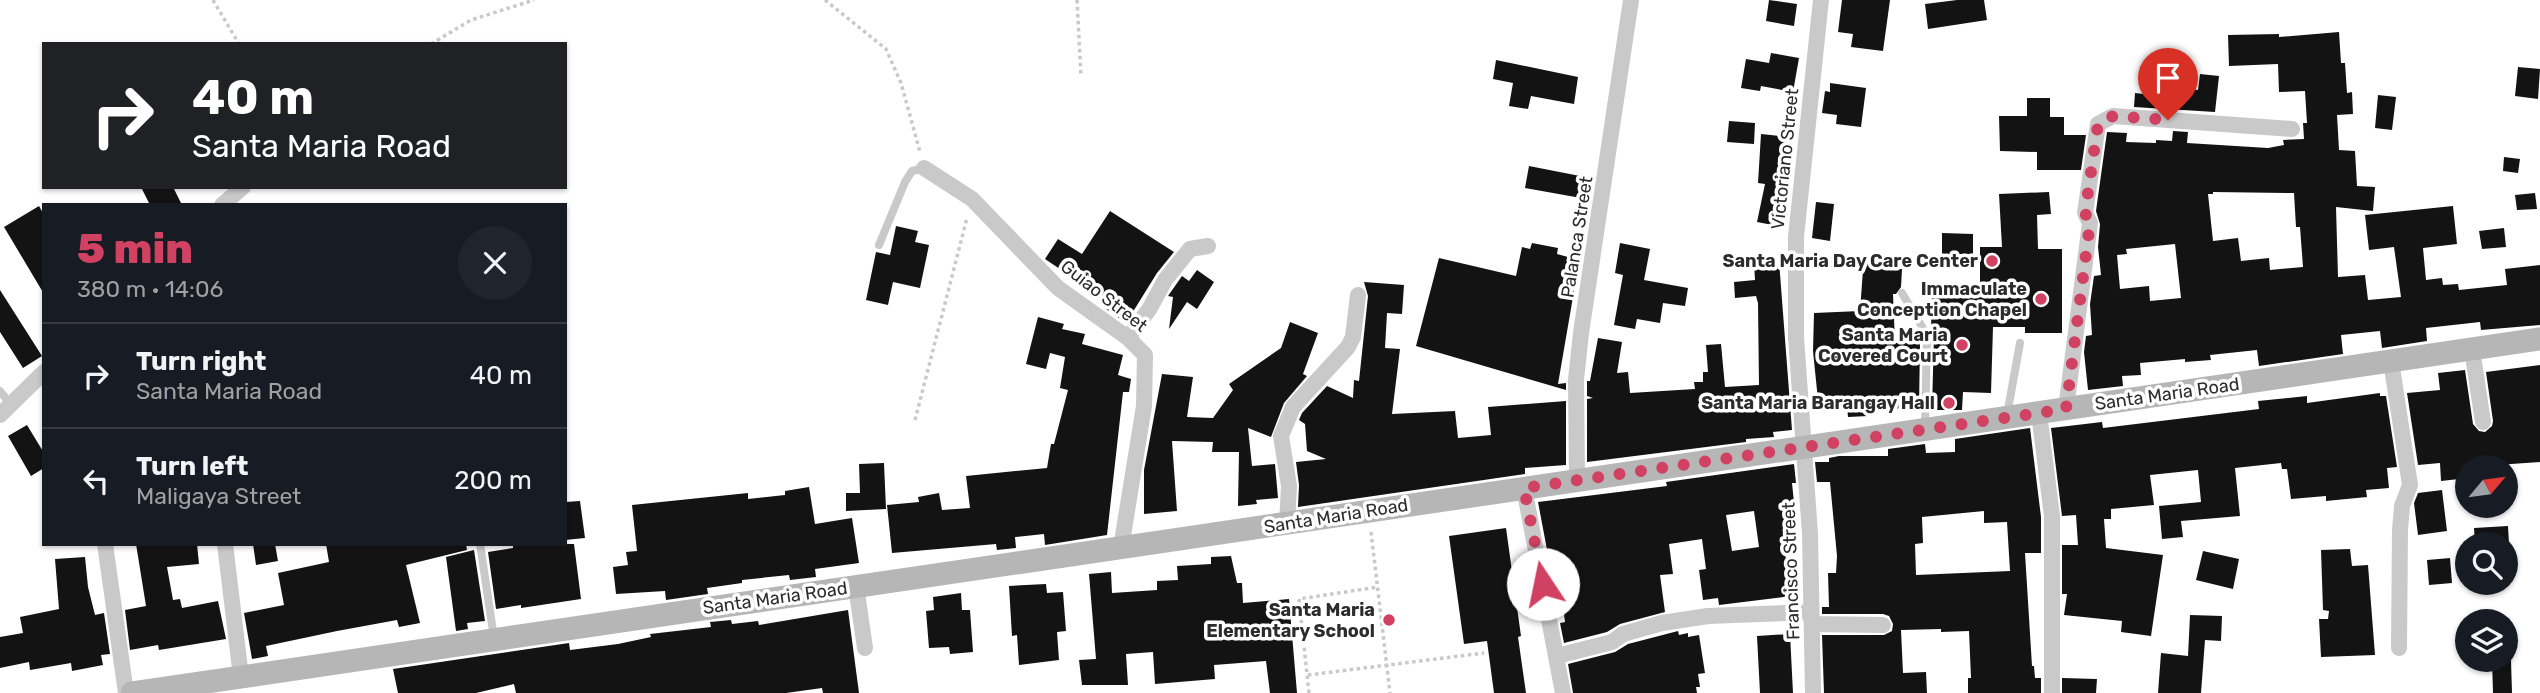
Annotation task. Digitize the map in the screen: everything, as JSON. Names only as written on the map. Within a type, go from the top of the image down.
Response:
[{"type":"main road","name":"Santa Maria Road","points":[[132,693],[2540,339]]},
{"type":"street","name":"Palanca Street","points":[[1577,481],[1576,380],[1581,333],[1631,0]]},
{"type":"street","name":"Victoriano Street","points":[[1805,447],[1796,337],[1796,237],[1821,0]]},
{"type":"street","points":[[2066,409],[2090,223],[2085,213],[2098,124],[2113,116],[2292,129]]},
{"type":"street","name":"Guiao Street","points":[[924,168],[972,199],[1058,288],[1128,338],[1145,355],[1146,376],[1121,548]]},
{"type":"street","points":[[224,203],[241,189]]},
{"type":"street","points":[[1128,338],[1150,308],[1165,280],[1190,249],[1208,246]]},
{"type":"street","points":[[1287,524],[1289,486],[1281,436],[1293,407],[1348,347],[1353,337],[1358,295]]},
{"type":"street","points":[[2472,349],[2483,422]]},
{"type":"street","points":[[2391,361],[2410,485],[2402,506],[2400,530],[2399,648]]},
{"type":"street","points":[[5,410],[42,374]]},
{"type":"street","points":[[2039,413],[2052,516],[2052,693]]},
{"type":"street","name":"Francisco Street","points":[[1805,447],[1813,693]]},
{"type":"street","points":[[1524,488],[1563,693]]},
{"type":"street","points":[[105,546],[126,693]]},
{"type":"street","points":[[225,546],[241,677]]},
{"type":"street","points":[[856,586],[865,648]]},
{"type":"street","points":[[1557,656],[1612,642],[1623,634],[1662,623],[1708,616],[1812,618],[1883,625]]},
{"type":"lane","points":[[879,245],[905,182],[912,171],[924,168]]},
{"type":"lane","points":[[1902,293],[1927,335],[1925,430]]},
{"type":"lane","points":[[2006,418],[2020,343]]},
{"type":"lane","points":[[0,391],[5,410]]},
{"type":"lane","points":[[480,546],[494,639]]},
{"type":"path","points":[[213,0],[238,42]]},
{"type":"path","points":[[434,42],[471,20],[534,0]]},
{"type":"path","points":[[825,0],[886,49],[901,83],[924,168]]},
{"type":"path","points":[[1076,0],[1081,76]]},
{"type":"path","points":[[915,420],[972,199]]},
{"type":"path","points":[[1369,511],[1390,693]]},
{"type":"path","points":[[1310,693],[1299,599],[1378,587]]},
{"type":"path","points":[[1308,675],[1484,653]]},
{"type":"building","points":[[1769,0],[1797,4],[1794,26],[1766,21]]},
{"type":"building","points":[[1842,0],[1890,0],[1883,51],[1851,47],[1853,34],[1838,32]]},
{"type":"building","points":[[1984,0],[1987,20],[1928,29],[1925,4]]},
{"type":"building","points":[[2339,32],[2341,63],[2345,63],[2347,93],[2352,92],[2353,114],[2337,115],[2339,150],[2355,151],[2357,186],[2375,187],[2373,211],[2336,207],[2338,277],[2365,275],[2368,300],[2401,297],[2394,247],[2369,250],[2365,215],[2453,206],[2457,244],[2423,248],[2426,280],[2442,278],[2443,285],[2458,284],[2459,290],[2507,285],[2505,269],[2540,265],[2540,325],[2481,330],[2480,322],[2426,328],[2427,341],[2382,348],[2380,331],[2341,335],[2343,354],[2259,366],[2257,350],[2210,355],[2211,360],[2140,363],[2141,375],[2122,376],[2123,386],[2088,390],[2084,352],[2086,336],[2092,335],[2090,304],[2094,276],[2101,275],[2098,247],[2100,224],[2096,211],[2107,132],[2127,133],[2126,142],[2172,141],[2173,131],[2188,132],[2187,143],[2268,148],[2284,145],[2283,140],[2304,139],[2303,123],[2307,123],[2305,91],[2279,92],[2278,64],[2229,66],[2228,35],[2279,34],[2279,37]],"holes":[[[2294,193],[2296,227],[2300,227],[2303,267],[2270,270],[2269,258],[2241,261],[2238,238],[2213,241],[2208,194]],[[2175,244],[2181,298],[2150,301],[2149,286],[2120,289],[2117,255],[2127,254],[2126,249]]]},
{"type":"building","points":[[1771,53],[1799,58],[1793,92],[1761,86],[1760,91],[1741,88],[1746,59],[1769,63]]},
{"type":"building","points":[[1496,60],[1578,77],[1574,104],[1531,96],[1528,109],[1509,106],[1513,83],[1493,79]]},
{"type":"building","points":[[2518,67],[2540,69],[2538,99],[2515,96]]},
{"type":"building","points":[[2200,74],[2219,76],[2215,112],[2134,107],[2135,93],[2160,96],[2161,86],[2198,90]]},
{"type":"building","points":[[1830,83],[1866,88],[1861,127],[1836,124],[1837,115],[1822,113],[1825,91],[1830,92]]},
{"type":"building","points":[[2378,95],[2396,97],[2392,130],[2375,128]]},
{"type":"building","points":[[2027,98],[2050,98],[2050,117],[2064,117],[2064,135],[2086,135],[2081,170],[2037,170],[2037,152],[2000,151],[1999,116],[2027,116]]},
{"type":"building","points":[[1729,121],[1755,123],[1754,144],[1727,142]]},
{"type":"building","points":[[1761,134],[1790,137],[1787,183],[1778,226],[1757,222],[1765,184],[1758,183]]},
{"type":"building","points":[[2504,157],[2520,159],[2518,173],[2503,171]]},
{"type":"building","points":[[1529,166],[1585,177],[1581,198],[1525,188]]},
{"type":"building","points":[[142,189],[174,189],[181,203],[149,203]]},
{"type":"building","points":[[2049,192],[2051,214],[2037,215],[2038,249],[2062,249],[2062,333],[2025,333],[2025,327],[1993,327],[1991,393],[1963,392],[1962,410],[1932,408],[1932,297],[1937,297],[1938,284],[1980,285],[1980,247],[2002,247],[1999,194]]},
{"type":"building","points":[[2535,193],[2537,209],[2517,210],[2515,195]]},
{"type":"building","points":[[1816,202],[1834,204],[1830,241],[1812,238]]},
{"type":"building","points":[[39,206],[42,211],[42,291],[4,227]]},
{"type":"building","points":[[1110,211],[1174,252],[1157,273],[1126,323],[1102,306],[1106,300],[1045,259],[1058,239],[1082,254]]},
{"type":"building","points":[[896,226],[918,231],[915,242],[929,245],[920,288],[893,282],[888,305],[866,300],[876,252],[890,255]]},
{"type":"building","points":[[2504,228],[2506,247],[2482,249],[2479,231]]},
{"type":"building","points":[[1942,233],[1973,234],[1973,254],[1942,254]]},
{"type":"building","points":[[1532,243],[1558,248],[1557,254],[1568,257],[1567,263],[1572,264],[1567,289],[1574,291],[1558,384],[1566,383],[1566,390],[1416,346],[1439,258],[1516,276],[1522,247],[1530,249]]},
{"type":"building","points":[[1620,243],[1650,249],[1644,280],[1688,288],[1685,306],[1663,303],[1660,323],[1637,319],[1635,329],[1614,325],[1623,275],[1615,273]]},
{"type":"building","points":[[1864,256],[1892,258],[1891,269],[1902,269],[1901,287],[1893,294],[1895,343],[1920,342],[1919,408],[1868,409],[1868,416],[1848,417],[1847,407],[1819,410],[1813,351],[1814,313],[1860,311]]},
{"type":"building","points":[[1779,261],[1792,430],[1773,432],[1774,437],[1746,439],[1746,442],[1587,462],[1587,399],[1593,398],[1587,396],[1587,381],[1590,381],[1598,338],[1622,342],[1617,373],[1628,372],[1630,393],[1695,389],[1694,382],[1703,382],[1703,372],[1708,372],[1706,345],[1721,344],[1725,387],[1759,385],[1758,303],[1756,296],[1735,298],[1734,282],[1755,280],[1754,262]]},
{"type":"building","points":[[1197,270],[1214,282],[1197,309],[1187,302],[1169,329],[1173,297],[1168,296],[1182,276],[1189,281]]},
{"type":"building","points":[[1364,282],[1404,285],[1402,314],[1387,313],[1385,348],[1400,349],[1392,414],[1455,411],[1458,438],[1491,435],[1488,407],[1566,401],[1566,465],[1525,468],[1525,474],[1298,507],[1296,462],[1326,459],[1307,451],[1305,424],[1299,420],[1302,413],[1327,386],[1353,398],[1354,380],[1359,381],[1368,296]]},
{"type":"building","points":[[0,290],[42,356],[23,368],[0,332]]},
{"type":"building","points":[[1038,317],[1064,324],[1062,329],[1085,334],[1082,344],[1123,355],[1118,375],[1131,379],[1129,392],[1123,392],[1107,535],[1045,545],[1044,534],[1015,537],[1016,548],[997,550],[996,544],[892,553],[887,505],[919,502],[918,497],[939,493],[942,510],[970,508],[966,476],[1047,468],[1051,444],[1054,444],[1068,390],[1060,388],[1065,357],[1050,353],[1046,369],[1026,364]]},
{"type":"building","points":[[1290,322],[1318,333],[1303,374],[1307,376],[1284,403],[1271,437],[1248,428],[1252,466],[1275,464],[1278,498],[1256,500],[1257,504],[1238,506],[1239,452],[1212,452],[1213,442],[1172,441],[1177,511],[1144,514],[1144,470],[1162,374],[1193,377],[1187,417],[1213,418],[1233,390],[1229,384],[1281,348]]},
{"type":"building","points":[[2540,365],[2540,462],[2518,464],[2518,455],[2455,455],[2455,479],[2441,481],[2440,463],[2418,465],[2407,393],[2440,390],[2438,373],[2465,370],[2473,424],[2479,431],[2485,432],[2492,426],[2493,421],[2486,372]]},
{"type":"building","points":[[2380,393],[2380,396],[2386,396],[2397,467],[2387,468],[2389,488],[2366,490],[2367,497],[2326,501],[2326,496],[2291,499],[2287,469],[2282,469],[2281,463],[2235,468],[2240,516],[2181,521],[2183,537],[2162,539],[2159,506],[2201,502],[2198,470],[2150,475],[2154,505],[2111,509],[2111,519],[2104,519],[2106,548],[2163,555],[2151,636],[2121,632],[2122,621],[2064,615],[2067,594],[2062,594],[2062,545],[2078,545],[2076,515],[2062,516],[2051,428],[2102,422],[2103,428],[2259,409],[2258,401],[2307,396],[2307,403]]},
{"type":"building","points":[[27,425],[42,450],[42,469],[31,476],[8,436]]},
{"type":"building","points":[[2030,428],[2041,517],[2041,553],[2025,553],[2032,666],[2035,678],[2041,678],[2041,693],[1968,693],[1968,678],[1971,678],[1969,631],[1941,632],[1941,629],[1901,630],[1903,673],[1926,672],[1927,693],[1824,693],[1822,635],[1884,635],[1892,631],[1893,624],[1889,616],[1883,614],[1822,614],[1822,607],[1829,607],[1828,573],[1836,573],[1837,556],[1830,482],[1817,482],[1815,462],[1829,462],[1829,458],[1839,456],[1888,456],[1888,449],[1925,444],[1926,453],[1955,452],[1955,439]],"holes":[[[1984,511],[1984,523],[2007,522],[2010,571],[1916,575],[1915,544],[1923,543],[1922,517]]]},
{"type":"building","points":[[884,463],[886,509],[846,511],[846,493],[860,493],[859,464]]},
{"type":"building","points":[[1794,464],[1796,483],[1792,483],[1796,522],[1787,523],[1791,551],[1785,552],[1791,596],[1719,605],[1718,598],[1703,600],[1699,570],[1706,569],[1702,539],[1669,544],[1673,574],[1660,575],[1665,612],[1620,624],[1607,632],[1564,643],[1560,623],[1565,622],[1561,591],[1555,592],[1538,502],[1667,486],[1666,482]],"holes":[[[1754,511],[1759,547],[1732,551],[1726,515]]]},
{"type":"building","points":[[809,487],[815,524],[852,518],[859,563],[815,569],[816,577],[790,580],[789,575],[742,580],[742,583],[707,588],[708,594],[666,600],[665,591],[616,594],[613,567],[628,565],[626,552],[637,551],[632,505],[748,493],[748,499],[785,495],[785,491]]},
{"type":"building","points":[[2442,490],[2447,531],[2418,535],[2414,503],[2418,493]]},
{"type":"building","points":[[580,501],[585,538],[567,540],[567,502]]},
{"type":"building","points":[[2508,526],[2508,532],[2474,532],[2474,528]]},
{"type":"building","points":[[1506,528],[1526,693],[1494,693],[1487,641],[1464,644],[1449,536]]},
{"type":"building","points":[[574,544],[581,599],[496,609],[488,552]]},
{"type":"building","points":[[136,546],[197,546],[199,564],[167,567],[173,600],[180,599],[182,608],[218,601],[226,639],[159,650],[158,645],[130,650],[125,610],[146,606]]},
{"type":"building","points":[[253,546],[275,546],[278,561],[256,565]]},
{"type":"building","points":[[326,546],[466,546],[467,550],[406,565],[420,623],[399,627],[397,620],[266,646],[268,656],[252,659],[244,613],[284,605],[278,573],[329,562]]},
{"type":"building","points":[[2350,549],[2352,566],[2368,565],[2375,655],[2321,657],[2319,619],[2328,619],[2329,611],[2323,610],[2321,550]]},
{"type":"building","points":[[474,550],[485,621],[467,623],[468,629],[456,631],[446,557]]},
{"type":"building","points":[[2203,551],[2239,559],[2233,589],[2196,580]]},
{"type":"building","points":[[1231,556],[1237,583],[1242,583],[1243,603],[1289,599],[1297,693],[1270,693],[1266,661],[1214,665],[1215,679],[1155,684],[1153,652],[1126,654],[1128,685],[1082,685],[1079,660],[1096,659],[1089,574],[1111,572],[1112,593],[1157,590],[1157,581],[1178,580],[1177,566],[1211,564],[1211,557]]},
{"type":"building","points":[[85,557],[88,587],[95,615],[104,613],[110,654],[101,655],[103,665],[72,671],[71,663],[30,670],[29,662],[0,668],[0,637],[23,633],[20,617],[59,609],[55,559]]},
{"type":"building","points":[[2450,558],[2452,583],[2429,585],[2427,560]]},
{"type":"building","points":[[1046,584],[1047,593],[1063,592],[1066,631],[1057,632],[1059,660],[1019,665],[1017,635],[1012,636],[1009,586]]},
{"type":"building","points":[[961,593],[962,610],[970,610],[973,652],[950,654],[949,647],[929,648],[926,611],[934,610],[933,597]]},
{"type":"building","points":[[848,610],[859,693],[823,693],[822,688],[786,693],[516,693],[514,684],[476,693],[398,693],[393,669],[569,643],[570,650],[618,644],[651,637],[650,634],[711,627],[710,622],[731,620],[732,624],[758,621],[759,625]]},
{"type":"building","points":[[2190,615],[2222,616],[2221,641],[2205,640],[2201,693],[2158,693],[2161,653],[2188,656]]},
{"type":"building","points":[[1678,631],[1679,635],[1688,633],[1688,637],[1699,635],[1705,673],[1698,674],[1700,687],[1696,687],[1697,693],[1573,693],[1568,664]]},
{"type":"building","points":[[1790,634],[1793,693],[1760,693],[1757,636]]},
{"type":"building","points":[[2492,672],[2511,672],[2512,693],[2493,693]]},
{"type":"building","points":[[2062,678],[2097,679],[2096,693],[2062,693]]},
{"type":"place","name":"Santa Maria Day Care Center","points":[[1992,261]]},
{"type":"place","name":"Immaculate Conception Chapel","points":[[2041,299]]},
{"type":"place","name":"Santa Maria Covered Court","points":[[1962,345]]},
{"type":"place","name":"Santa Maria Barangay Hall","points":[[1949,403]]},
{"type":"place","name":"Santa Maria Elementary School","points":[[1389,620]]},
{"type":"route","points":[[1543,584],[1524,488],[2066,409],[2090,223],[2085,213],[2098,124],[2113,116],[2168,120]]}]
